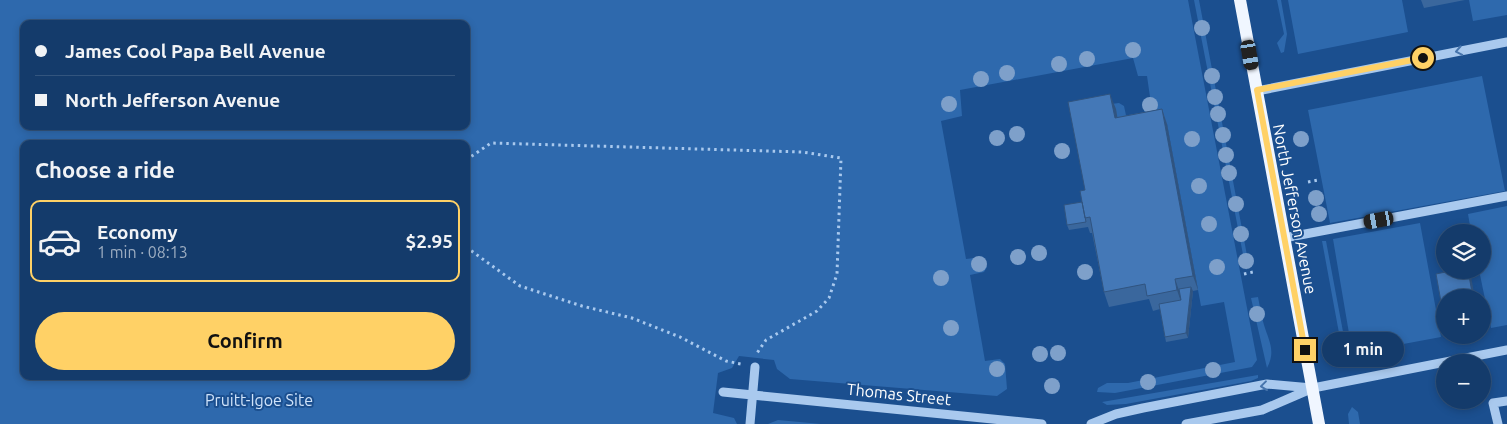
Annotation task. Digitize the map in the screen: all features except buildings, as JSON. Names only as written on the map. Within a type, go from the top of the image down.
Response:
[{"type":"main road","name":"North Jefferson Avenue","points":[[1240,0],[1319,424]]},
{"type":"street","points":[[1257,90],[1507,42]]},
{"type":"street","points":[[1284,238],[1507,196]]},
{"type":"street","points":[[1186,424],[1262,410],[1312,388],[1507,350]]},
{"type":"street","points":[[750,424],[755,367]]},
{"type":"street","points":[[1091,424],[1116,414],[1267,384],[1312,388]]},
{"type":"street","name":"Thomas Street","points":[[723,392],[1042,424]]},
{"type":"street","points":[[1498,424],[1493,403],[1507,401]]},
{"type":"path","points":[[470,157],[491,144],[802,152],[841,158],[837,274],[829,298],[817,311],[766,340],[756,355],[755,367],[726,361],[680,337],[632,318],[582,306],[520,286],[470,250]]},
{"type":"path","points":[[1308,182],[1318,180]]},
{"type":"path","points":[[1244,274],[1253,272]]},
{"type":"green space","name":"Pruitt-Igoe Site","points":[[0,0],[1188,0],[1257,360],[1252,367],[1115,393],[1097,392],[1098,388],[1107,383],[1128,383],[1235,362],[1224,302],[1201,306],[1167,124],[1120,133],[1111,104],[1119,103],[1124,106],[1127,120],[1145,117],[1143,101],[1150,97],[1147,76],[1138,76],[1133,58],[960,90],[962,116],[941,121],[966,259],[983,257],[987,267],[984,272],[970,275],[985,361],[1000,359],[1005,364],[1007,389],[997,396],[790,379],[777,369],[774,360],[739,356],[732,368],[718,373],[713,413],[734,418],[737,424],[0,424]]},
{"type":"green space","points":[[1194,0],[1199,0],[1249,266],[1246,270]]},
{"type":"green space","points":[[1277,0],[1281,0],[1287,34],[1284,52],[1281,53],[1277,43],[1284,34]]},
{"type":"green space","points":[[1288,0],[1402,0],[1408,32],[1298,54]]},
{"type":"green space","points":[[1469,0],[1507,0],[1507,15],[1473,21]]},
{"type":"green space","points":[[1482,76],[1505,191],[1330,223],[1308,110]]},
{"type":"green space","points":[[1507,206],[1507,325],[1491,328],[1491,289],[1483,289],[1481,279],[1491,279],[1491,224],[1470,224],[1468,214]]},
{"type":"green space","points":[[1420,223],[1436,310],[1436,338],[1355,353],[1352,351],[1333,239]]},
{"type":"green space","points":[[1322,241],[1326,241],[1347,353],[1344,359],[1334,347],[1339,333]]},
{"type":"green space","points":[[1258,297],[1263,322],[1271,346],[1270,362],[1267,368],[1251,298]]},
{"type":"green space","points":[[1258,375],[1258,378],[1251,381],[1126,404],[1107,405],[1102,402]]},
{"type":"green space","points":[[1352,407],[1358,412],[1360,424],[1349,424],[1348,414]]},
{"type":"green space","points":[[778,420],[821,424],[768,424]]},
{"type":"route","points":[[1305,350],[1257,90],[1423,58]]}]
